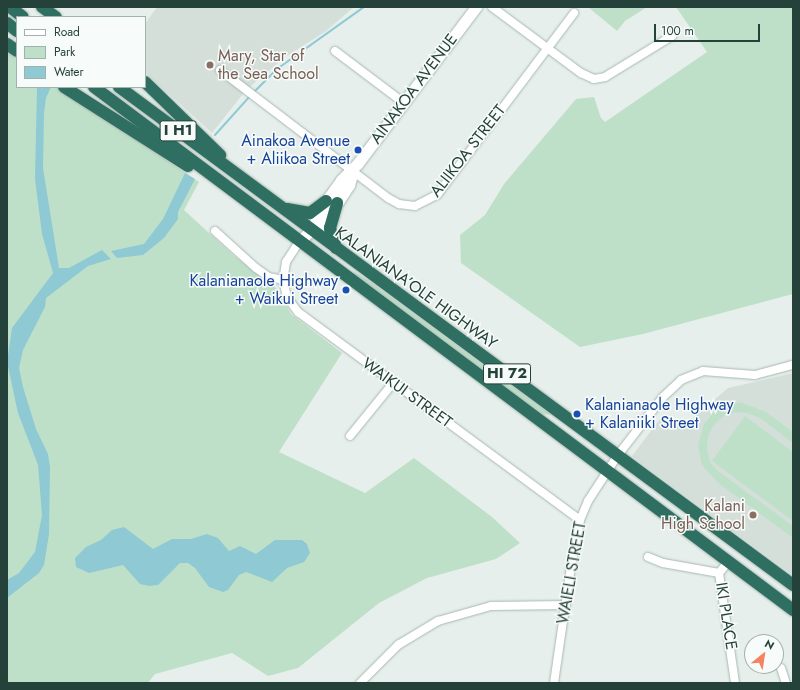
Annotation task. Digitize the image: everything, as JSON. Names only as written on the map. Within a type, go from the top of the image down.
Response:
[{"type":"highway","points":[[10,7],[22,16]]},
{"type":"highway","points":[[42,7],[55,16]]},
{"type":"highway","points":[[7,23],[16,30]]},
{"type":"highway","points":[[7,44],[16,50]]},
{"type":"highway","points":[[146,83],[201,134],[238,175]]},
{"type":"highway","points":[[66,88],[250,204]]},
{"type":"highway","name":"I H1","points":[[95,88],[299,242]]},
{"type":"highway","name":"I H1","points":[[119,88],[311,230]]},
{"type":"highway","points":[[277,204],[295,212],[307,213],[331,202],[330,228],[334,247],[350,280]]},
{"type":"highway","name":"KALANIANA’OLE HIGHWAY","points":[[311,230],[793,585]]},
{"type":"highway","name":"KALANIANA’OLE HIGHWAY","points":[[299,242],[793,610]]},
{"type":"street","name":"AINAKOA AVENUE","points":[[299,242],[311,230],[331,202],[341,180],[353,171],[476,7]]},
{"type":"street","points":[[492,7],[587,76],[597,79],[606,77],[672,36]]},
{"type":"street","name":"ALIIKOA STREET","points":[[220,70],[399,204],[415,206],[430,200],[444,187],[574,13]]},
{"type":"street","points":[[335,51],[404,103]]},
{"type":"street","points":[[215,232],[256,268],[269,277],[283,280]]},
{"type":"street","name":"WAIKUI STREET","points":[[299,242],[286,262],[283,280],[287,297],[298,312],[580,520]]},
{"type":"street","name":"WAIELI STREET","points":[[554,683],[580,520],[588,501],[618,455],[663,397],[681,380],[704,371],[755,375],[793,365]]},
{"type":"street","points":[[350,436],[393,383]]},
{"type":"street","name":"IKI PLACE","points":[[648,557],[662,563],[719,573]]},
{"type":"street","name":"IKI PLACE","points":[[728,562],[719,573],[735,683]]},
{"type":"street","points":[[360,683],[398,645],[438,621],[491,606],[566,605]]},
{"type":"shaded area","name":"Mary, Star of the Sea School","points":[[157,7],[354,7],[326,31],[284,58],[246,90],[212,133],[146,73],[146,23]]},
{"type":"shaded area","name":"Kalani High School","points":[[793,373],[793,575],[632,456],[663,415],[684,426],[728,388]]},
{"type":"green space","points":[[588,7],[647,7],[625,21],[617,31]]},
{"type":"green space","points":[[676,7],[793,7],[793,294],[643,334],[580,347],[461,263],[460,235],[485,215],[504,184],[576,99],[594,97],[601,118],[605,122],[707,52]]},
{"type":"green space","points":[[7,49],[16,56],[16,88],[58,88],[199,182],[184,210],[233,255],[276,288],[291,314],[342,353],[279,452],[365,493],[414,458],[492,517],[520,543],[496,559],[427,578],[379,603],[298,668],[268,676],[232,653],[155,674],[148,683],[7,683]]},
{"type":"green space","points":[[353,271],[368,280],[551,415],[543,414],[517,397],[357,276]]},
{"type":"green space","points":[[740,402],[766,412],[793,432],[793,443],[760,418],[747,413],[735,412],[722,417],[713,426],[708,436],[707,449],[710,462],[718,471],[793,526],[793,538],[717,482],[702,465],[698,445],[704,424],[714,412],[726,406]]},
{"type":"green space","points":[[745,416],[793,452],[793,521],[712,461]]},
{"type":"water","points":[[37,88],[51,88],[46,98],[44,113],[43,168],[59,268],[69,268],[102,250],[111,259],[88,266],[46,298],[45,307],[23,350],[19,368],[23,387],[36,429],[48,454],[50,467],[49,534],[44,565],[39,573],[7,598],[7,580],[19,573],[35,552],[42,515],[38,465],[18,413],[7,362],[12,328],[53,273],[42,234],[35,179]]},
{"type":"water","points":[[185,173],[195,179],[178,212],[178,219],[164,238],[143,255],[117,258],[111,251],[144,244],[163,219]]},
{"type":"water","points":[[124,527],[153,549],[172,539],[191,539],[207,534],[218,538],[229,551],[240,546],[256,554],[275,540],[302,540],[307,544],[310,553],[304,562],[287,568],[272,582],[246,572],[239,575],[228,590],[223,592],[209,587],[195,568],[188,563],[180,563],[158,585],[149,586],[140,584],[123,565],[89,573],[76,567],[75,558],[86,547],[101,540],[112,530]]},
{"type":"waterway","points":[[253,93],[277,69],[364,7]]},
{"type":"waterway","points":[[215,135],[250,96]]},
{"type":"place","name":"Mary, Star of the Sea School","points":[[210,65]]},
{"type":"place","name":"Ainakoa Avenue + Aliikoa Street","points":[[358,150]]},
{"type":"place","name":"Kalanianaole Highway + Waikui Street","points":[[346,290]]},
{"type":"place","name":"Kalanianaole Highway + Kalaniiki Street","points":[[577,414]]},
{"type":"place","name":"Kalani High School","points":[[753,515]]}]
